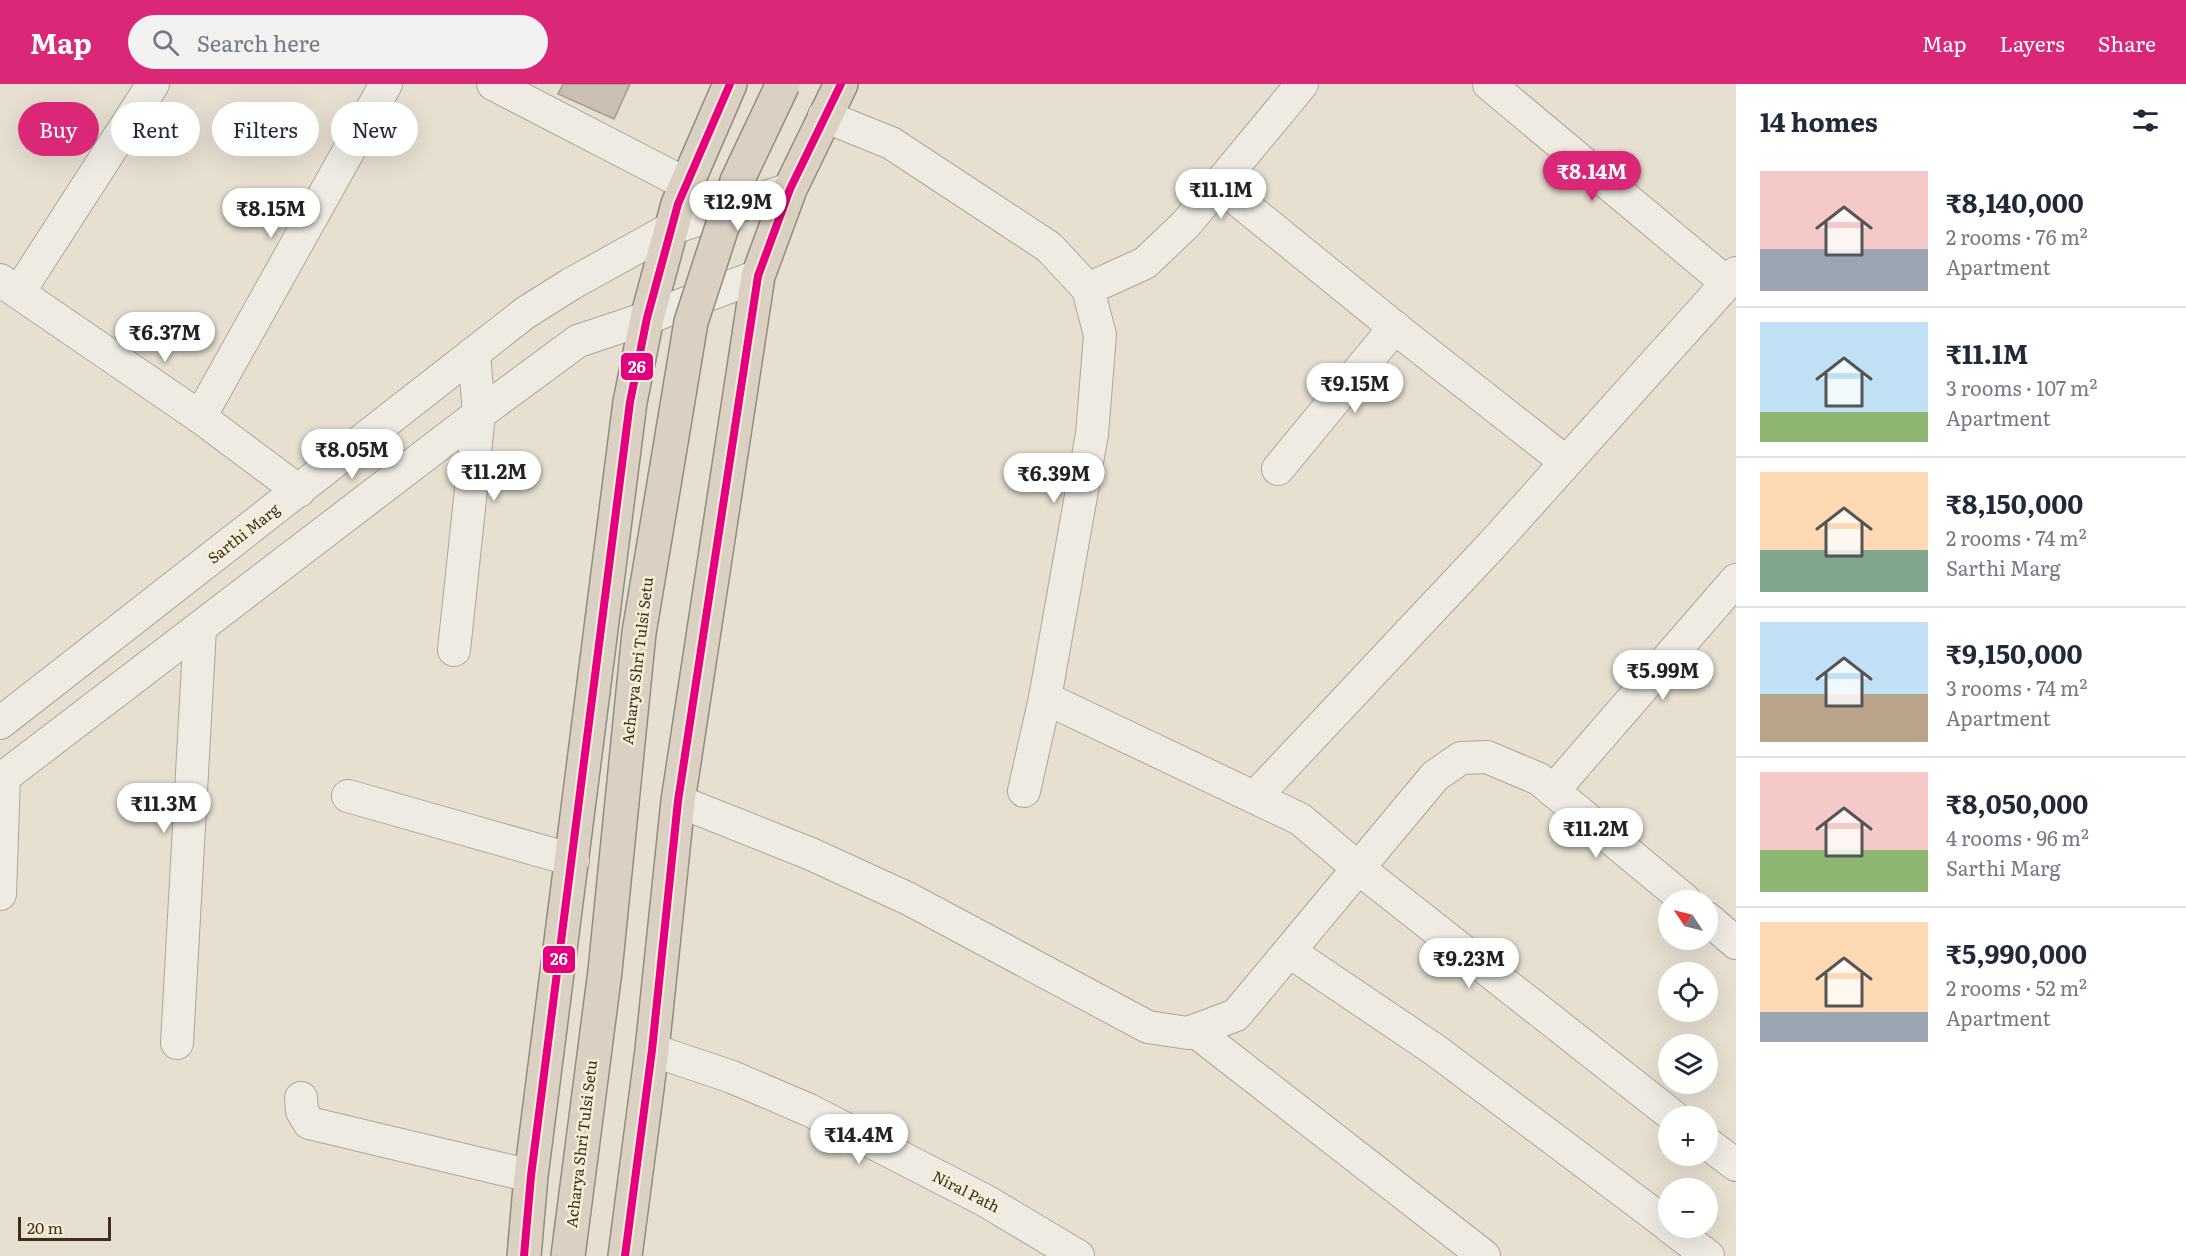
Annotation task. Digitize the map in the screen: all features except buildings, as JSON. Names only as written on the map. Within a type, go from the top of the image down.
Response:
[{"type":"highway","points":[[524,1256],[531,1176],[630,402],[647,318],[670,229],[686,184],[730,84]]},
{"type":"highway","name":"Acharya Shri Tulsi Setu","points":[[568,1256],[605,971],[639,633],[691,322],[737,181],[783,84]]},
{"type":"highway","points":[[625,1256],[652,1050],[678,801],[758,276],[790,189],[841,84]]},
{"type":"street","points":[[153,84],[10,286],[200,417],[299,491]]},
{"type":"street","points":[[200,417],[386,84]]},
{"type":"street","points":[[493,84],[533,93],[686,184]]},
{"type":"street","points":[[1088,289],[1145,263],[1186,224],[1302,84]]},
{"type":"street","points":[[1255,797],[1492,545],[1731,278],[1489,84]]},
{"type":"street","points":[[824,116],[901,149],[1049,247],[1088,289],[1100,335],[1092,434],[1045,698],[1024,791]]},
{"type":"street","points":[[1218,184],[1566,462]]},
{"type":"street","name":"Sarthi Marg","points":[[0,723],[525,313],[670,229],[790,189]]},
{"type":"street","points":[[0,894],[2,778],[578,341],[647,318],[758,276]]},
{"type":"street","points":[[1278,469],[1395,327]]},
{"type":"street","points":[[454,650],[479,414],[474,353]]},
{"type":"street","points":[[1553,791],[1736,580]]},
{"type":"street","points":[[177,1043],[200,629]]},
{"type":"street","points":[[1045,698],[1300,819],[1358,868],[1659,1106]]},
{"type":"street","points":[[678,801],[811,854],[909,899],[1148,1027],[1188,1034],[1236,1015],[1435,776],[1461,758],[1487,757],[1539,779],[1673,890]]},
{"type":"street","points":[[348,796],[573,860]]},
{"type":"street","points":[[1718,926],[1734,938]]},
{"type":"street","points":[[1290,952],[1435,1050],[1658,1218]]},
{"type":"street","points":[[1195,1031],[1484,1256]]},
{"type":"street","name":"Niral Path","points":[[652,1050],[732,1077],[809,1110],[986,1201],[1078,1256]]},
{"type":"street","points":[[301,1098],[302,1111],[309,1123],[531,1176]]},
{"type":"street","points":[[1718,1151],[1736,1165]]},
{"type":"street","points":[[1685,1238],[1708,1256]]},
{"type":"transit line","name":"26","points":[[524,1256],[531,1176],[630,402],[647,318],[678,204],[730,84]]},
{"type":"transit line","name":"26","points":[[625,1256],[652,1050],[678,801],[758,276],[790,189],[841,84]]}]
